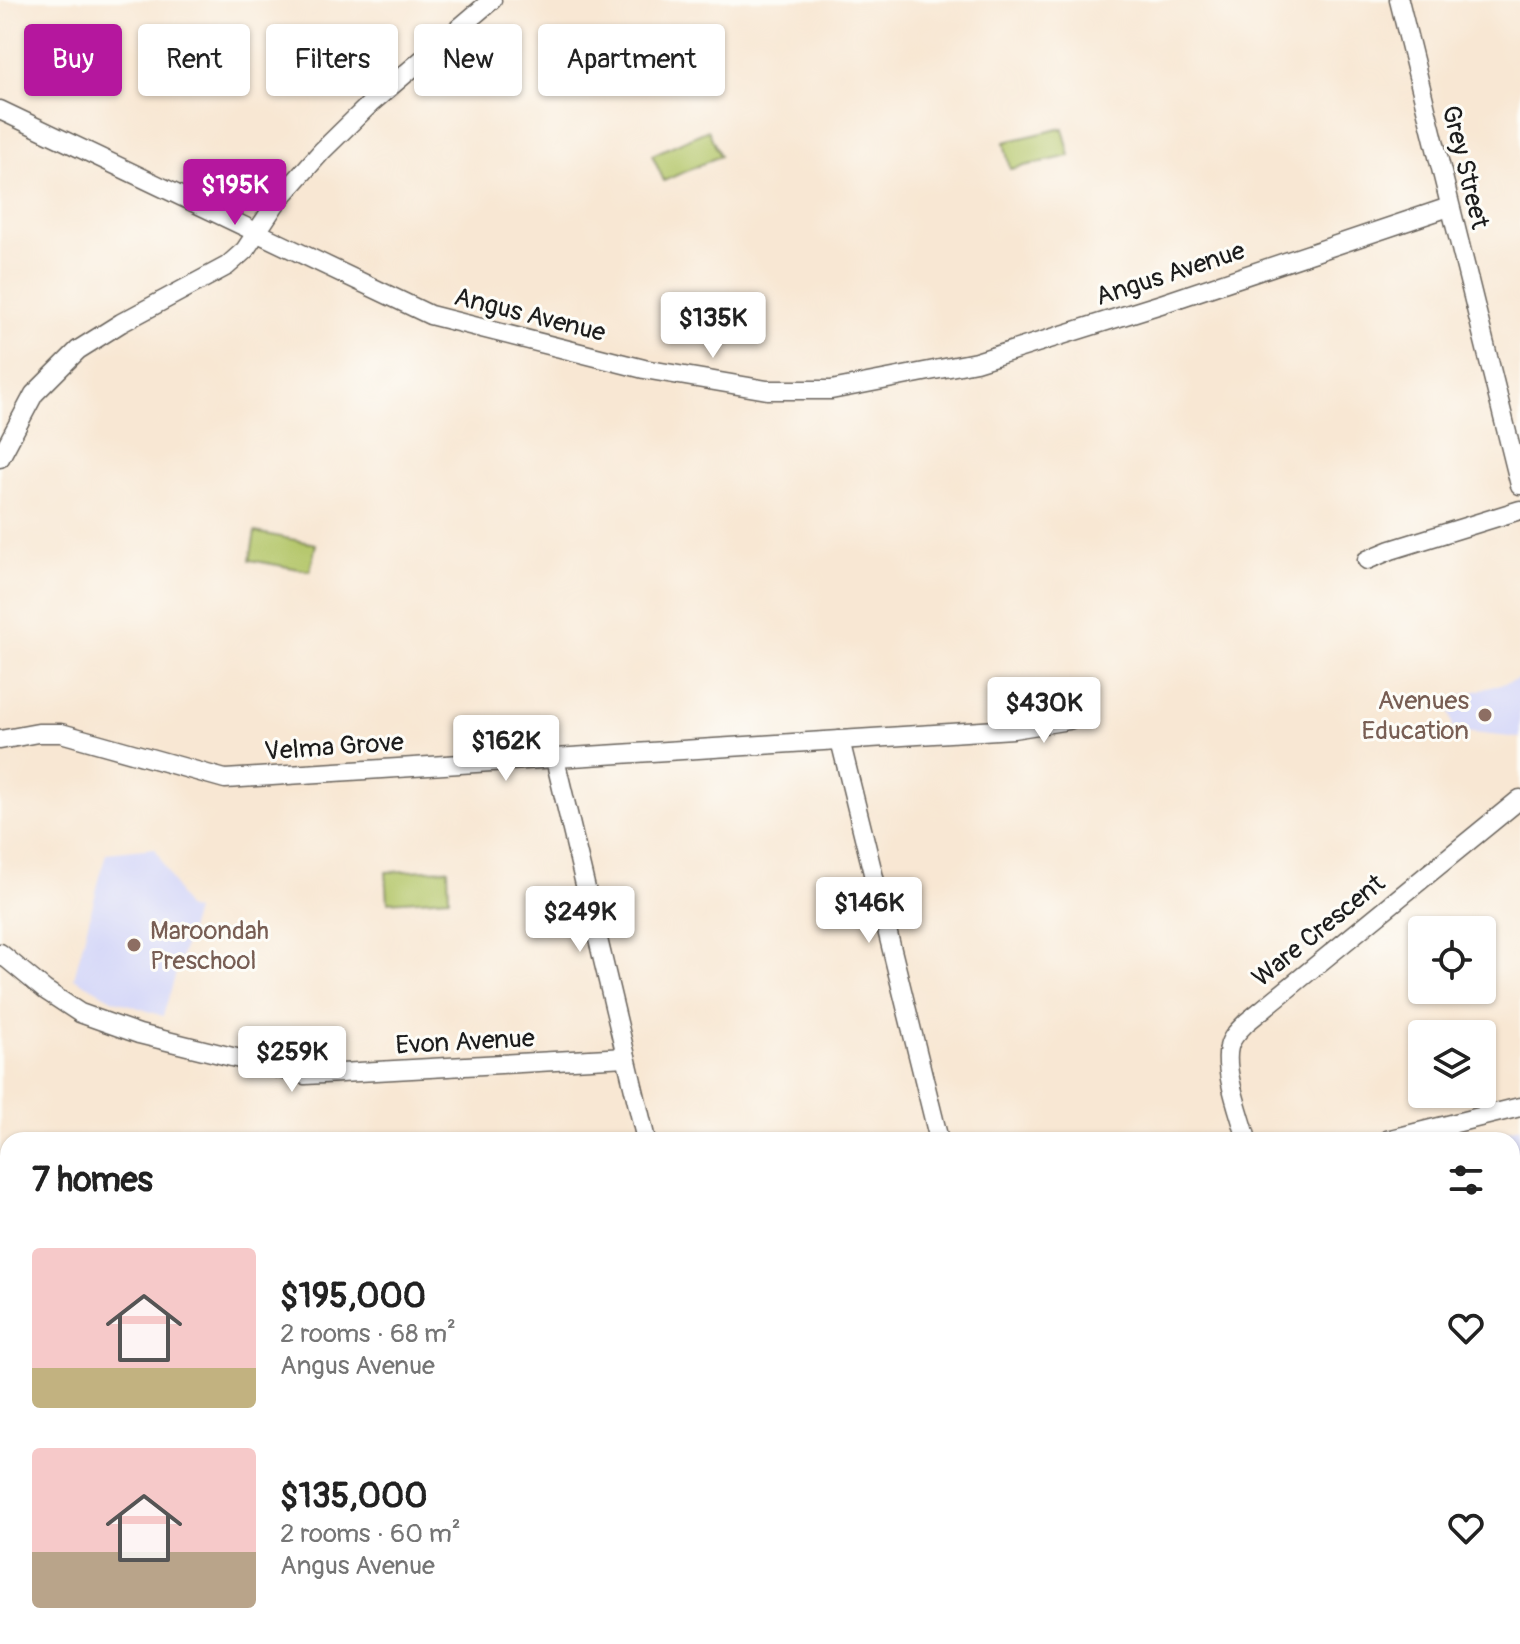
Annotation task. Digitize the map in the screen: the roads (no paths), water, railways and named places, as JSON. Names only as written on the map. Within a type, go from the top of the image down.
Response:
[{"type":"street","points":[[0,458],[34,394],[78,350],[121,323],[227,266],[245,250],[276,203],[322,151],[370,104],[492,0]]},
{"type":"street","name":"Grey Street","points":[[1399,0],[1520,485]]},
{"type":"street","name":"Angus Avenue","points":[[0,110],[430,315],[644,369],[767,390],[831,390],[976,362],[1161,304],[1449,207]]},
{"type":"street","points":[[1367,560],[1520,510]]},
{"type":"street","name":"Velma Grove","points":[[0,740],[38,733],[61,733],[225,779],[1013,729],[1069,720]]},
{"type":"street","points":[[840,740],[937,1132]]},
{"type":"street","points":[[555,759],[644,1132]]},
{"type":"street","name":"Ware Crescent","points":[[1245,1132],[1230,1073],[1229,1047],[1235,1035],[1520,799]]},
{"type":"street","name":"Evon Avenue","points":[[0,953],[45,990],[80,1013],[139,1034],[305,1075],[626,1057]]},
{"type":"street","points":[[1419,1132],[1520,1107]]},
{"type":"place","name":"Avenues Education","points":[[1485,715]]},
{"type":"place","name":"Maroondah Preschool","points":[[134,945]]}]
